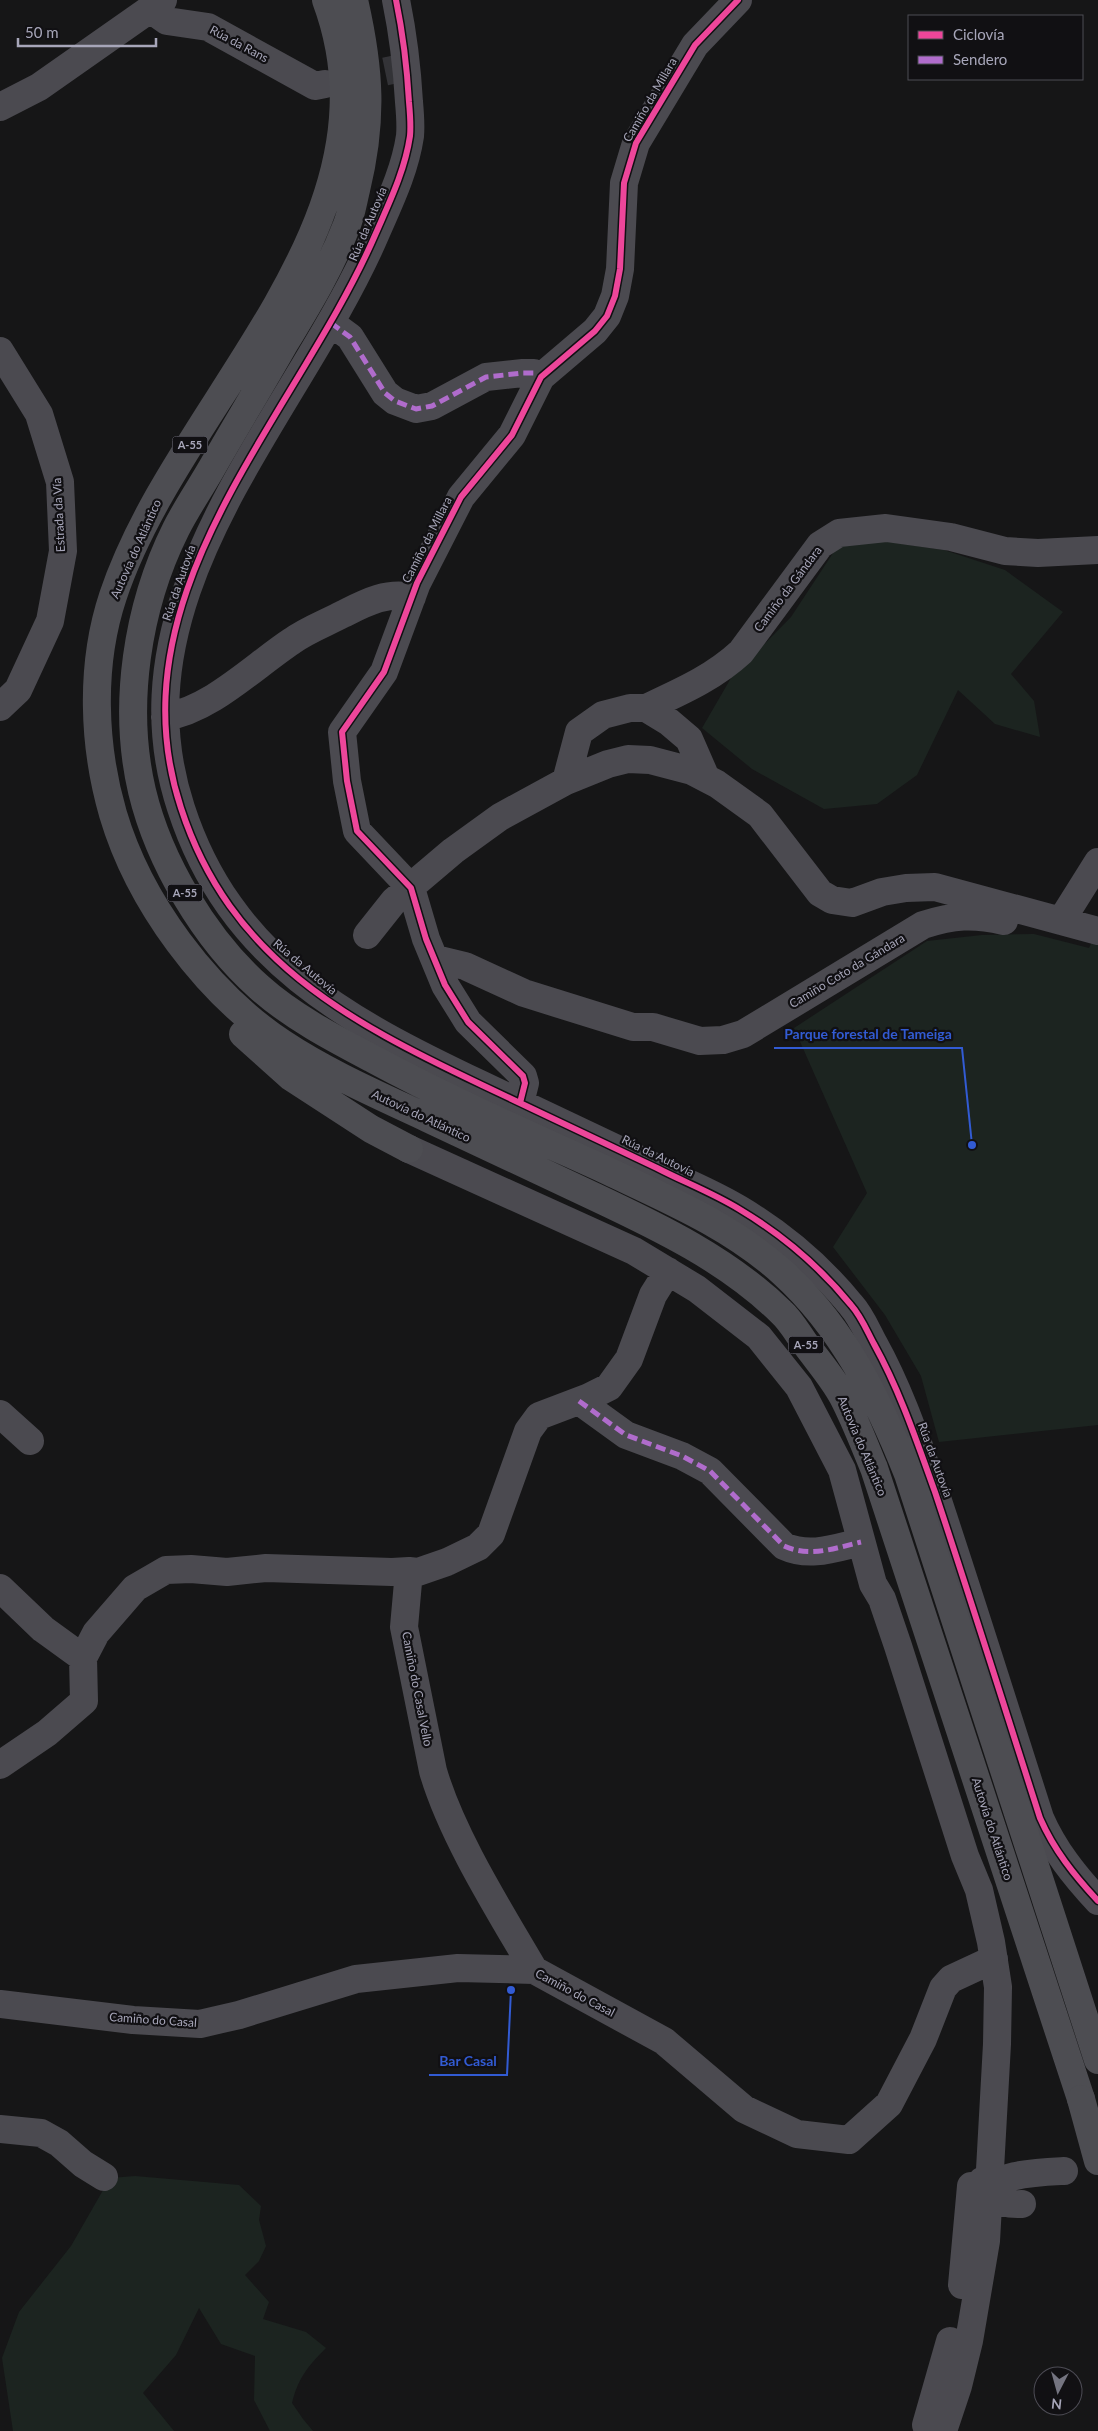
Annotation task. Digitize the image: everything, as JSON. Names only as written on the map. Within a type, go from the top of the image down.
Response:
[{"type":"highway","name":"Autovía do Atlántico","points":[[326,0],[336,26],[343,62],[345,96],[342,130],[330,192],[298,268],[150,511],[113,597],[99,658],[97,732],[114,815],[150,902],[193,962],[237,1007],[280,1042],[346,1080],[666,1230],[745,1281],[784,1314],[841,1393],[874,1468],[1081,2099],[1098,2161]]},
{"type":"highway","name":"A-55","points":[[354,0],[365,48],[368,90],[367,138],[348,224],[321,283],[175,531],[143,615],[131,704],[141,787],[155,837],[181,886],[216,942],[260,989],[318,1029],[429,1089],[689,1209],[739,1237],[783,1273],[826,1319],[859,1366],[886,1417],[908,1474],[1098,2060]]},
{"type":"highway","points":[[150,902],[174,955],[212,1007],[291,1077],[370,1129],[408,1149]]},
{"type":"highway","points":[[919,1446],[947,1594]]},
{"type":"highway","points":[[982,1700],[1021,1759]]},
{"type":"street","points":[[382,0],[397,69],[399,96],[396,188]]},
{"type":"street","name":"Rúa da Autovía","points":[[396,0],[406,52],[411,131],[400,177],[357,278],[238,480],[202,550],[184,594],[172,641],[165,683],[165,717],[169,766],[181,810],[216,888],[242,924],[275,960],[336,1008],[432,1061],[739,1208],[804,1255],[855,1309],[885,1364],[919,1446],[977,1616],[1044,1827],[1052,1844],[1067,1866],[1098,1901]]},
{"type":"street","name":"Camiño da Millara","points":[[520,1103],[525,1083],[523,1076],[468,1022],[445,985],[436,958],[426,939],[411,888],[357,832],[347,781],[342,732],[384,672],[412,598],[461,497],[512,435],[541,377],[595,331],[607,316],[615,296],[620,269],[624,183],[636,143],[695,46],[738,0]]},
{"type":"street","name":"Rúa da Rans","points":[[0,107],[39,87],[157,4],[167,21],[208,27],[315,86],[325,84]]},
{"type":"street","points":[[331,323],[350,337],[385,393],[395,401],[416,409],[432,406],[486,377],[534,373],[541,377]]},
{"type":"street","name":"Estrada da Vía","points":[[0,351],[39,414],[60,482],[63,551],[50,621],[18,690],[0,707]]},
{"type":"street","name":"Camiño da Gándara","points":[[566,781],[579,732],[602,715],[630,708],[646,708],[707,679],[731,662],[741,652],[820,545],[839,533],[886,528],[950,537],[1005,552],[1046,553],[1098,550]]},
{"type":"street","points":[[165,717],[179,715],[198,706],[293,640],[371,600],[399,594],[412,598]]},
{"type":"street","points":[[646,708],[669,722],[689,739],[706,778]]},
{"type":"street","points":[[367,936],[394,900],[411,888],[453,851],[500,817],[566,781],[608,764],[628,759],[659,762],[692,771],[706,778],[760,815],[820,893],[832,900],[852,903],[882,892],[906,888],[935,887],[1098,931]]},
{"type":"street","points":[[1061,921],[1098,862]]},
{"type":"street","name":"Camiño Coto da Gándara","points":[[436,958],[465,966],[524,993],[633,1027],[653,1027],[700,1040],[723,1040],[743,1034],[923,925],[949,917],[980,916],[1020,922],[1034,914]]},
{"type":"street","points":[[408,1149],[634,1251],[697,1289],[759,1337],[799,1387],[842,1470],[874,1584],[882,1599],[898,1646],[965,1856],[978,1890],[987,1962],[998,2012],[986,2241],[969,2341],[958,2386],[943,2431]]},
{"type":"street","points":[[0,1765],[47,1733],[84,1701],[83,1658],[96,1633],[135,1588],[166,1570],[191,1568],[227,1572],[266,1568],[418,1572],[447,1562],[478,1547],[491,1534],[528,1431],[539,1416],[609,1387],[629,1359],[653,1295],[668,1272]]},
{"type":"street","points":[[579,1401],[626,1435],[682,1456],[710,1472],[784,1546],[797,1552],[814,1553],[861,1542]]},
{"type":"street","points":[[0,1414],[30,1441]]},
{"type":"street","name":"Camiño do Casal Vello","points":[[410,1571],[404,1627],[439,1793],[482,1880],[534,1970]]},
{"type":"street","points":[[0,1588],[43,1630],[83,1658]]},
{"type":"street","points":[[1067,1866],[1098,1879]]},
{"type":"street","points":[[924,2431],[944,2367],[962,2286],[973,2170],[981,2025],[987,1962]]},
{"type":"street","name":"Camiño do Casal","points":[[0,2004],[133,2020],[200,2024],[239,2015],[356,1979],[458,1968],[534,1970],[664,2041],[744,2109],[797,2134],[849,2140],[888,2104],[923,2039],[944,1988],[951,1979],[987,1962]]},
{"type":"street","points":[[981,2025],[986,2062],[980,2170],[988,2190],[1000,2203],[1022,2204]]},
{"type":"street","points":[[0,2129],[41,2133],[59,2143],[83,2164],[104,2177]]},
{"type":"street","points":[[992,2142],[997,2155],[1004,2162],[1022,2169],[1051,2172]]},
{"type":"street","points":[[932,2431],[947,2386],[968,2296],[977,2208],[988,2190],[1017,2175],[1051,2172],[1098,2150]]},
{"type":"street","points":[[986,2241],[1051,2172]]},
{"type":"shaded area","points":[[882,541],[944,550],[1005,570],[1063,612],[1011,674],[1034,701],[1040,737],[995,724],[958,690],[917,775],[877,804],[824,809],[752,769],[702,728],[731,678],[791,617],[837,547]]},
{"type":"shaded area","points":[[1098,929],[1098,1425],[939,1442],[921,1376],[885,1315],[833,1247],[867,1193],[794,1028],[927,941],[982,935],[1034,934],[1089,948]]},
{"type":"shaded area","points":[[135,2176],[239,2185],[261,2206],[259,2220],[266,2246],[259,2261],[245,2275],[269,2302],[263,2319],[306,2332],[326,2348],[305,2372],[297,2386],[292,2403],[313,2431],[270,2431],[254,2400],[255,2356],[221,2344],[199,2308],[176,2355],[143,2393],[174,2431],[13,2431],[2,2358],[19,2312],[71,2246],[110,2178]]},
{"type":"tunnel","points":[[344,80],[397,69]]},
{"type":"marked path","points":[[331,323],[350,337],[385,393],[395,401],[416,409],[432,406],[486,377],[523,373],[534,373],[541,377]]},
{"type":"marked path","points":[[579,1401],[626,1435],[682,1456],[710,1471],[784,1546],[794,1550],[813,1552],[861,1542]]},
{"type":"cycle path","points":[[396,0],[407,76],[410,123],[408,149],[401,173],[376,233],[342,302],[222,508],[191,580],[170,653],[166,729],[181,808],[202,861],[230,906],[262,945],[299,979],[340,1009],[432,1061],[729,1203],[785,1240],[826,1277],[855,1309],[883,1362],[915,1436],[935,1492],[1040,1818],[1065,1862],[1098,1901]]},
{"type":"cycle path","points":[[520,1103],[525,1083],[523,1076],[468,1022],[445,985],[426,939],[411,888],[357,831],[347,781],[342,732],[384,672],[417,583],[461,497],[512,435],[541,377],[595,331],[607,316],[615,296],[620,269],[624,183],[636,143],[695,45],[738,0]]},
{"type":"place","name":"Parque forestal de Tameiga","points":[[972,1145]]},
{"type":"place","name":"Bar Casal","points":[[511,1990]]}]
